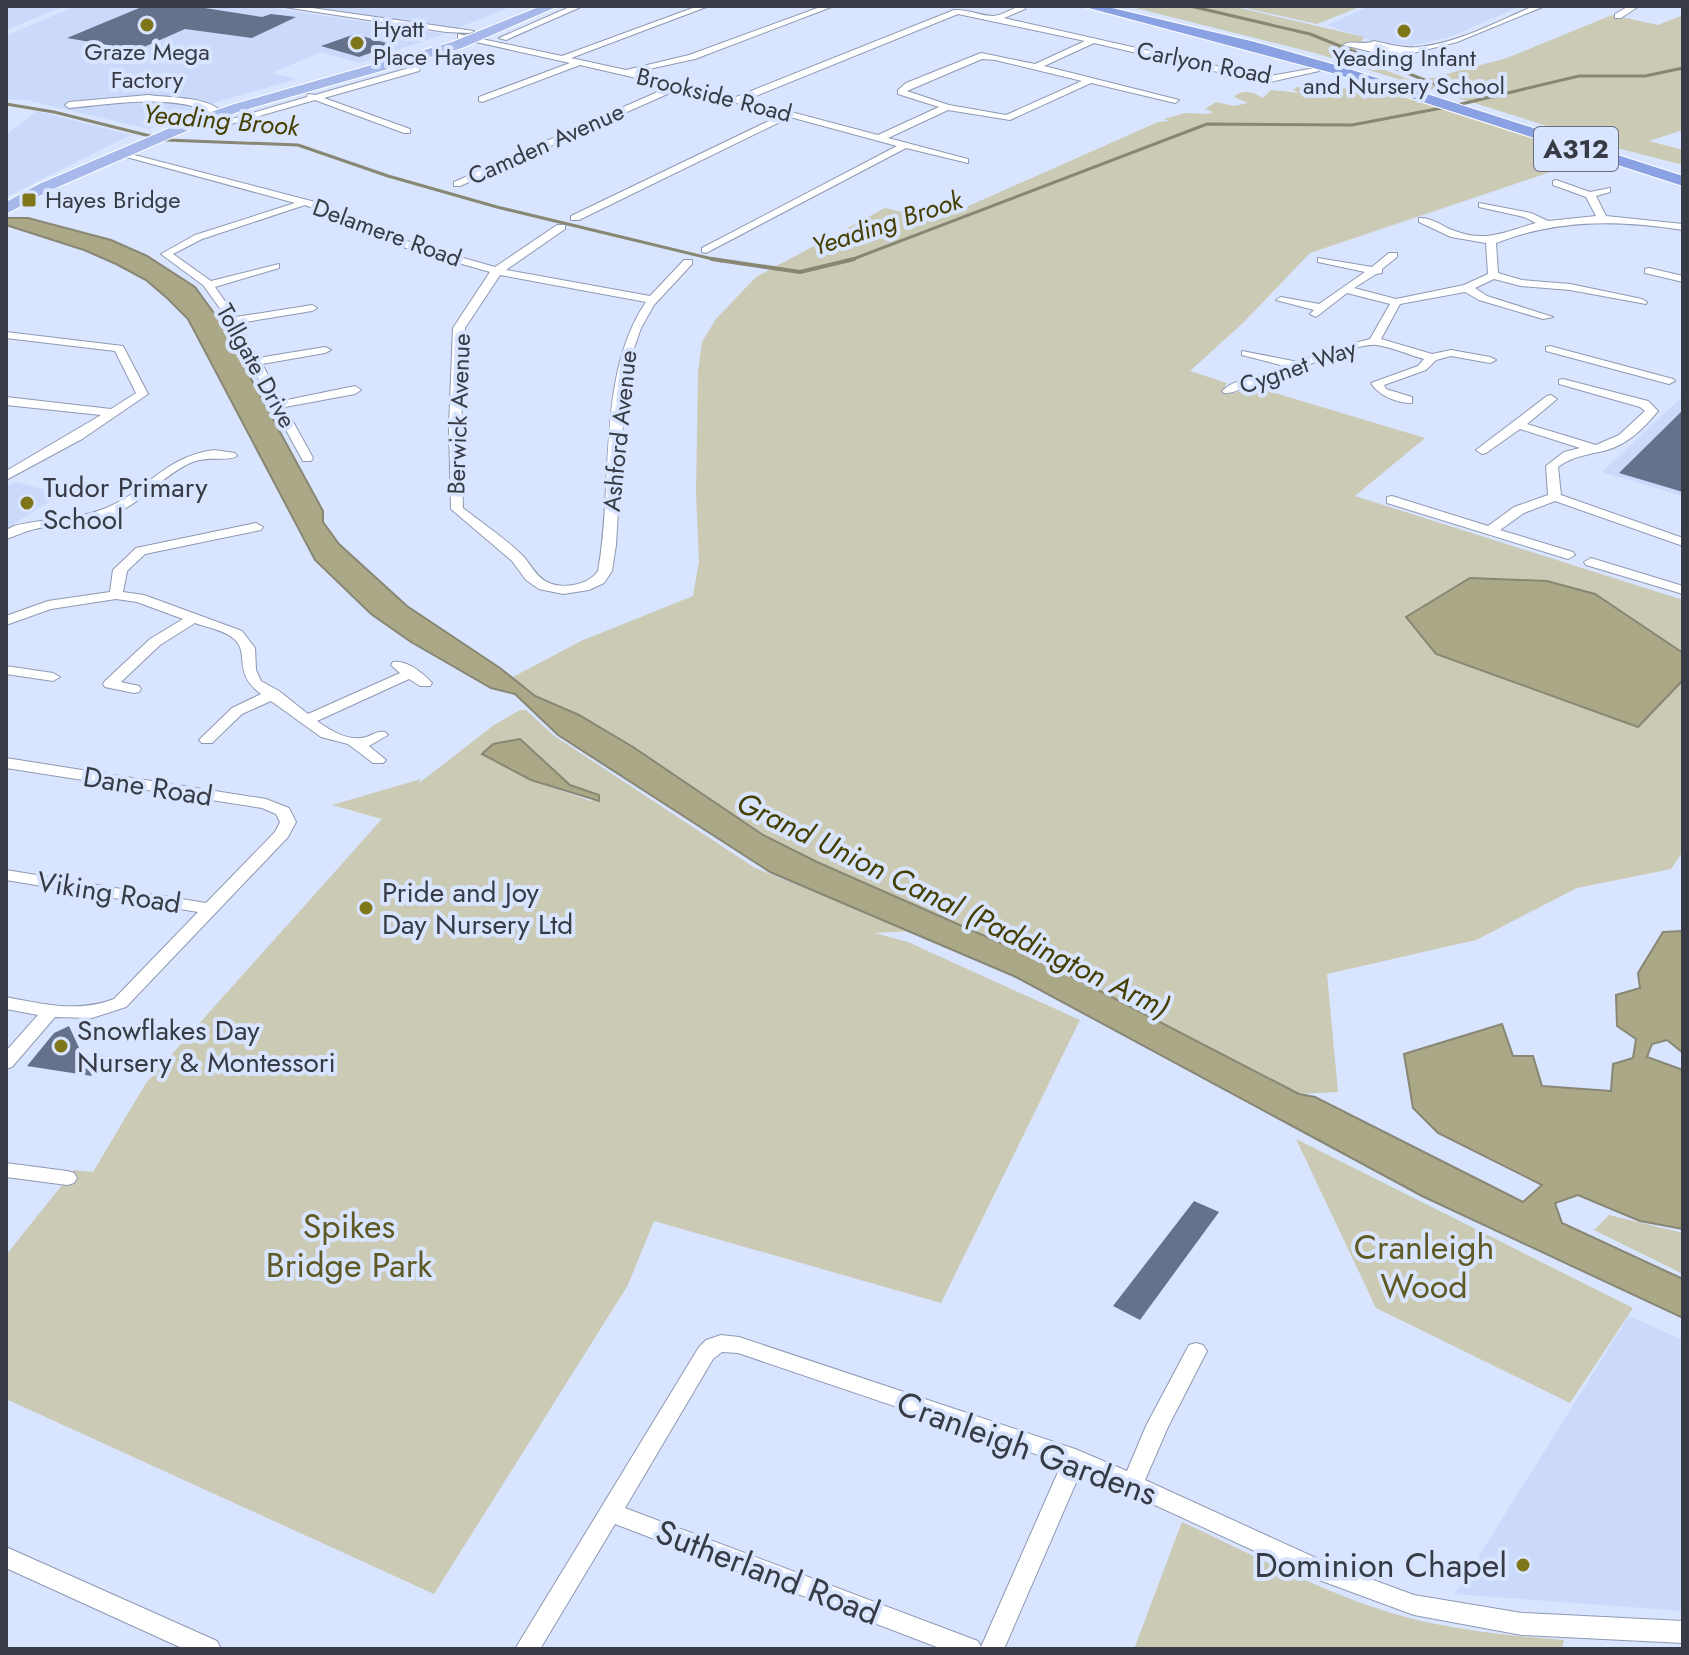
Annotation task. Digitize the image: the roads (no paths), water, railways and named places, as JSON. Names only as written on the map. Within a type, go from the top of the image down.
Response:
[{"type":"highway","name":"A312","points":[[1088,6],[1158,20]]},
{"type":"highway","name":"A312","points":[[1109,6],[1443,100],[1683,181]]},
{"type":"highway","name":"A312","points":[[1118,6],[1158,20]]},
{"type":"highway","name":"A312","points":[[1073,7],[1158,20]]},
{"type":"highway","name":"A312","points":[[1474,111],[1683,175]]},
{"type":"main road","points":[[213,115],[478,33],[552,6]]},
{"type":"main road","points":[[6,209],[93,162],[142,141],[213,115],[461,36],[503,32],[532,11]]},
{"type":"street","points":[[282,6],[446,30],[461,36],[503,32],[546,20],[579,6]]},
{"type":"street","points":[[564,58],[705,6]]},
{"type":"street","points":[[627,73],[692,57],[830,6]]},
{"type":"street","points":[[1396,54],[1453,41],[1541,6]]},
{"type":"street","points":[[1618,16],[1635,6]]},
{"type":"street","points":[[997,18],[1022,7]]},
{"type":"street","points":[[532,11],[546,20]]},
{"type":"street","name":"Carlyon Road","points":[[737,100],[946,14],[969,12],[1265,80],[1315,71]]},
{"type":"street","name":"Brookside Road","points":[[446,30],[478,33],[965,161]]},
{"type":"street","points":[[1035,67],[1093,41]]},
{"type":"street","points":[[1139,51],[1159,42]]},
{"type":"street","points":[[1370,48],[1374,44],[1392,44],[1414,50]]},
{"type":"street","points":[[1347,45],[1396,54],[1429,55]]},
{"type":"street","points":[[1090,80],[1010,118],[947,107],[907,96],[901,90],[977,56],[995,57],[1175,100]]},
{"type":"street","points":[[482,99],[580,62]]},
{"type":"street","points":[[69,105],[138,98],[170,101],[213,115],[313,97],[416,69]]},
{"type":"street","name":"Camden Avenue","points":[[457,184],[680,85]]},
{"type":"street","points":[[297,91],[407,131]]},
{"type":"street","points":[[879,138],[947,107]]},
{"type":"street","points":[[575,218],[789,114]]},
{"type":"street","name":"Delamere Road","points":[[142,141],[305,202],[410,246],[497,271],[655,300]]},
{"type":"street","points":[[706,250],[905,145]]},
{"type":"street","points":[[1556,183],[1590,195],[1607,190]]},
{"type":"street","points":[[1590,195],[1601,217]]},
{"type":"street","name":"Tollgate Drive","points":[[305,202],[273,217],[196,239],[167,253],[167,257],[210,285],[233,321],[307,458]]},
{"type":"street","points":[[1483,205],[1527,215],[1544,223]]},
{"type":"street","points":[[1423,220],[1455,235],[1491,241],[1544,223],[1601,217],[1683,227]]},
{"type":"street","name":"Berwick Avenue","points":[[561,227],[497,271],[480,293],[457,334],[455,503],[460,514],[517,558],[535,581],[563,590]]},
{"type":"street","points":[[1491,241],[1493,275]]},
{"type":"street","points":[[1281,300],[1318,311],[1345,289],[1378,271],[1393,255]]},
{"type":"street","points":[[1322,260],[1378,271]]},
{"type":"street","name":"Ashford Avenue","points":[[563,590],[590,585],[599,580],[605,571],[626,354],[635,331],[655,300],[688,262]]},
{"type":"street","points":[[210,285],[275,266]]},
{"type":"street","points":[[1649,271],[1683,279]]},
{"type":"street","points":[[1345,289],[1396,302],[1467,288],[1493,275],[1521,283],[1570,287],[1642,302]]},
{"type":"street","points":[[1467,288],[1483,298],[1547,317]]},
{"type":"street","name":"Cygnet Way","points":[[1228,391],[1237,385],[1272,377],[1339,350],[1374,341],[1396,302]]},
{"type":"street","points":[[233,321],[312,308]]},
{"type":"street","points":[[6,335],[119,348],[142,394],[136,401],[7,476]]},
{"type":"street","points":[[1374,341],[1432,358]]},
{"type":"street","points":[[1550,349],[1611,380],[1652,411],[1628,435],[1609,445],[1566,453],[1552,466],[1555,497]]},
{"type":"street","points":[[255,362],[325,350]]},
{"type":"street","points":[[1246,353],[1299,366]]},
{"type":"street","points":[[1408,400],[1382,391],[1377,383],[1422,368],[1432,358],[1451,353],[1490,360]]},
{"type":"street","points":[[1563,382],[1669,381]]},
{"type":"street","points":[[278,405],[355,390]]},
{"type":"street","points":[[1482,450],[1551,399]]},
{"type":"street","points":[[6,401],[112,413]]},
{"type":"street","points":[[1518,425],[1593,447]]},
{"type":"street","points":[[6,535],[41,522],[93,516],[114,510],[179,464],[216,446],[231,456]]},
{"type":"street","points":[[1491,530],[1519,510],[1555,497],[1683,542]]},
{"type":"street","points":[[1392,500],[1568,555]]},
{"type":"street","points":[[116,595],[120,570],[141,551],[255,527]]},
{"type":"street","points":[[1591,562],[1676,588],[1683,573]]},
{"type":"street","points":[[6,621],[48,605],[116,595],[139,598],[237,634],[248,648],[249,670],[255,683],[326,734],[358,745],[378,760]]},
{"type":"street","points":[[110,684],[155,642],[192,619]]},
{"type":"street","points":[[307,720],[404,669],[425,683]]},
{"type":"street","points":[[6,687],[14,671],[53,677]]},
{"type":"street","points":[[92,682],[134,689]]},
{"type":"street","points":[[207,740],[237,711],[274,694]]},
{"type":"street","points":[[358,745],[380,735]]},
{"type":"street","name":"Dane Road","points":[[6,763],[280,808],[287,815],[288,822],[282,834],[211,909]]},
{"type":"street","name":"Viking Road","points":[[6,875],[211,909]]},
{"type":"street","points":[[6,1003],[83,1014],[102,1011],[127,998],[211,909]]},
{"type":"street","points":[[6,1063],[51,1011]]},
{"type":"street","points":[[6,1170],[67,1178]]},
{"type":"street","name":"Cranleigh Gardens","points":[[527,1649],[706,1353],[723,1343],[739,1345],[1075,1458],[1319,1570],[1414,1605],[1522,1624],[1683,1632]]},
{"type":"street","points":[[1133,1483],[1157,1426],[1196,1351]]},
{"type":"street","points":[[992,1649],[1075,1458]]},
{"type":"street","name":"Sutherland Road","points":[[610,1512],[970,1649]]},
{"type":"street","points":[[6,1557],[209,1649]]},
{"type":"waterway","points":[[1190,6],[1310,34],[1437,85],[1492,97]]},
{"type":"waterway","name":"Yeading Brook","points":[[1492,97],[1579,76],[1645,76],[1683,68]]},
{"type":"waterway","name":"Yeading Brook","points":[[1457,105],[1492,97]]},
{"type":"waterway","name":"Yeading Brook","points":[[6,104],[54,112],[166,140],[298,145],[388,176],[497,207],[714,259]]},
{"type":"waterway","name":"Yeading Brook","points":[[852,259],[1207,124],[1352,125],[1447,107]]},
{"type":"waterway","name":"Yeading Brook","points":[[714,259],[800,272],[852,259]]},
{"type":"waterway","name":"Yeading Brook","points":[[714,259],[721,261]]},
{"type":"waterway","name":"Yeading Brook","points":[[848,261],[852,259]]},
{"type":"place","name":"Graze Mega Factory","points":[[147,25]]},
{"type":"place","name":"Yeading Infant and Nursery School","points":[[1404,31]]},
{"type":"place","name":"Hyatt Place Hayes","points":[[357,43]]},
{"type":"place","name":"Hayes Bridge","points":[[29,200]]},
{"type":"place","name":"Tudor Primary School","points":[[27,503]]},
{"type":"place","name":"Pride and Joy Day Nursery Ltd","points":[[366,908]]},
{"type":"place","name":"Snowflakes Day Nursery & Montessori","points":[[61,1046]]},
{"type":"place","name":"Dominion Chapel","points":[[1523,1565]]},
{"type":"water label","name":"Grand Union Canal (Paddington Arm)","points":[[953,905]]},
{"type":"park label","name":"Spikes Bridge Park","points":[[349,1246]]},
{"type":"park label","name":"Cranleigh Wood","points":[[1424,1266]]}]
